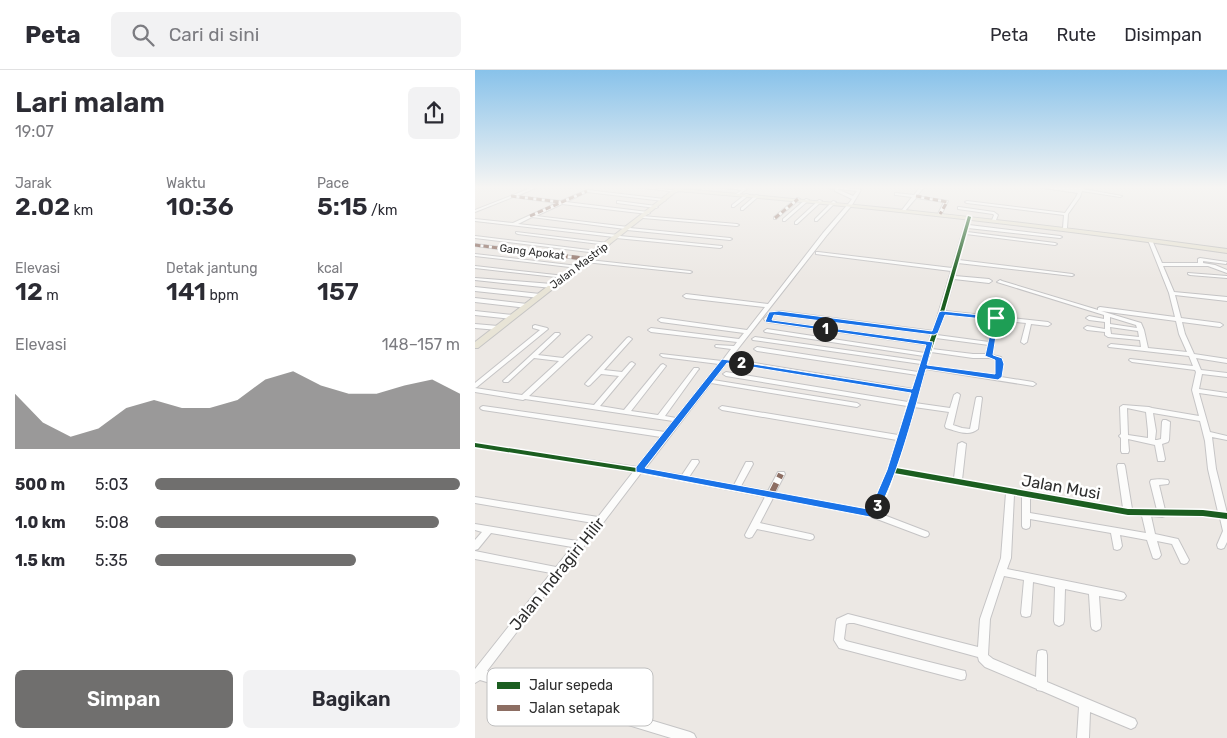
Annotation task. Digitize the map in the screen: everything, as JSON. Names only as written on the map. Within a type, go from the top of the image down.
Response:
[{"type":"main road","name":"Jalan Mastrip","points":[[476,344],[643,217]]},
{"type":"main road","points":[[970,217],[1065,228],[1227,251]]},
{"type":"street","points":[[514,224],[527,217]]},
{"type":"street","points":[[536,217],[622,233]]},
{"type":"street","points":[[666,217],[737,225]]},
{"type":"street","points":[[784,220],[787,217]]},
{"type":"street","points":[[796,223],[802,217]]},
{"type":"street","name":"Jalan Indragiri Hilir","points":[[481,676],[579,545],[643,470],[665,435],[727,362],[739,341],[838,217]]},
{"type":"street","points":[[870,513],[876,507],[892,470],[911,403],[954,273],[969,217]]},
{"type":"street","points":[[1065,228],[1066,217]]},
{"type":"street","points":[[475,220],[622,233],[730,239]]},
{"type":"street","points":[[519,220],[720,247]]},
{"type":"street","points":[[965,230],[1060,237]]},
{"type":"street","points":[[965,230],[1055,244]]},
{"type":"street","points":[[518,233],[608,244]]},
{"type":"street","points":[[475,237],[597,252]]},
{"type":"street","points":[[1150,240],[1172,294],[1182,334],[1198,370],[1195,390],[1207,434],[1212,469],[1225,516],[1227,531],[1221,545]]},
{"type":"street","name":"Gang Apokat","points":[[475,246],[690,272]]},
{"type":"street","points":[[818,253],[954,273],[989,281]]},
{"type":"street","points":[[475,255],[578,267]]},
{"type":"street","points":[[1201,265],[1200,259],[1227,262]]},
{"type":"street","points":[[957,261],[1072,275]]},
{"type":"street","points":[[1160,264],[1213,266],[1227,272]]},
{"type":"street","points":[[475,267],[565,277]]},
{"type":"street","points":[[475,294],[478,290],[509,271]]},
{"type":"street","points":[[1190,274],[1227,277]]},
{"type":"street","points":[[475,279],[552,286]]},
{"type":"street","points":[[1000,282],[1107,323]]},
{"type":"street","points":[[478,290],[540,296]]},
{"type":"street","points":[[1172,294],[1227,299]]},
{"type":"street","points":[[686,296],[769,306]]},
{"type":"street","points":[[475,300],[527,306]]},
{"type":"street","points":[[1094,308],[1122,315],[1141,314],[1220,325]]},
{"type":"street","points":[[475,312],[513,317]]},
{"type":"street","points":[[942,312],[1048,324]]},
{"type":"street","points":[[929,350],[768,321],[767,319],[772,314],[779,313],[992,344]]},
{"type":"street","points":[[1141,314],[1141,321]]},
{"type":"street","points":[[989,356],[996,318]]},
{"type":"street","points":[[1089,318],[1141,330]]},
{"type":"street","points":[[661,320],[747,332]]},
{"type":"street","points":[[1024,342],[1029,322]]},
{"type":"street","points":[[1107,323],[1110,335],[1143,340]]},
{"type":"street","points":[[1087,328],[1107,323],[1139,324],[1145,350]]},
{"type":"street","points":[[475,326],[498,328]]},
{"type":"street","points":[[475,386],[545,329],[535,327]]},
{"type":"street","points":[[651,330],[739,341]]},
{"type":"street","points":[[767,331],[973,356],[989,356],[999,358],[998,377]]},
{"type":"street","points":[[505,381],[557,334]]},
{"type":"street","points":[[523,398],[589,337]]},
{"type":"street","points":[[588,384],[629,339]]},
{"type":"street","points":[[755,339],[923,368]]},
{"type":"street","points":[[718,346],[734,348]]},
{"type":"street","points":[[1111,346],[1227,360]]},
{"type":"street","points":[[757,349],[998,377],[1033,384]]},
{"type":"street","points":[[663,355],[727,362],[915,392]]},
{"type":"street","points":[[533,356],[564,360]]},
{"type":"street","points":[[1132,360],[1227,375]]},
{"type":"street","points":[[595,408],[632,364]]},
{"type":"street","points":[[626,412],[663,366]]},
{"type":"street","points":[[660,417],[695,369]]},
{"type":"street","points":[[599,372],[623,374]]},
{"type":"street","points":[[726,374],[953,411]]},
{"type":"street","points":[[711,381],[857,404]]},
{"type":"street","points":[[475,390],[677,420]]},
{"type":"street","points":[[1195,390],[1227,395]]},
{"type":"street","points":[[957,395],[949,426],[971,431],[974,429],[979,398]]},
{"type":"street","points":[[1125,451],[1123,407],[1130,406],[1203,419]]},
{"type":"street","points":[[483,408],[665,435]]},
{"type":"street","points":[[722,408],[901,438]]},
{"type":"street","points":[[1149,409],[1154,442],[1161,459]]},
{"type":"street","points":[[1123,436],[1154,442],[1165,440],[1167,422]]},
{"type":"street","points":[[1207,434],[1227,438]]},
{"type":"street","points":[[958,482],[962,444]]},
{"type":"street","points":[[475,445],[643,470],[870,513],[925,534]]},
{"type":"street","points":[[684,478],[695,462]]},
{"type":"street","points":[[736,488],[749,464]]},
{"type":"street","points":[[1121,466],[1128,512]]},
{"type":"street","name":"Jalan Musi","points":[[892,470],[1128,512],[1146,514],[1195,513],[1225,516]]},
{"type":"street","points":[[749,535],[781,474]]},
{"type":"street","points":[[1162,514],[1154,482],[1165,482]]},
{"type":"street","points":[[1010,492],[1006,558],[985,619],[983,653],[985,660],[1041,686],[1131,723]]},
{"type":"street","points":[[1026,526],[1027,494]]},
{"type":"street","points":[[475,500],[600,521]]},
{"type":"street","points":[[1146,514],[1156,556]]},
{"type":"street","points":[[1026,515],[1175,541],[1184,560]]},
{"type":"street","points":[[754,525],[810,537]]},
{"type":"street","points":[[475,527],[579,545]]},
{"type":"street","points":[[475,546],[490,529]]},
{"type":"street","points":[[1115,532],[1117,546]]},
{"type":"street","points":[[475,555],[558,572]]},
{"type":"street","points":[[1002,572],[1121,596]]},
{"type":"street","points":[[1026,613],[1029,578]]},
{"type":"street","points":[[1059,621],[1060,584]]},
{"type":"street","points":[[1094,590],[1096,626]]},
{"type":"street","points":[[961,676],[843,645],[839,640],[841,622],[848,618],[854,619],[983,653]]},
{"type":"street","points":[[1041,686],[1042,655]]},
{"type":"street","points":[[1083,738],[1085,704]]},
{"type":"street","points":[[650,726],[690,738]]},
{"type":"marked path","points":[[475,245],[588,259]]},
{"type":"marked path","points":[[771,494],[781,474]]},
{"type":"cycle path","points":[[475,445],[643,471],[870,513],[876,507],[892,470],[915,391],[942,312],[969,217]]},
{"type":"cycle path","points":[[892,470],[1128,512],[1203,513],[1227,516]]},
{"type":"route","points":[[996,318],[942,312],[934,333],[779,313],[772,314],[767,319],[768,321],[930,344],[925,363],[915,392],[781,371],[725,360],[639,470],[870,513],[874,511],[892,470],[911,403],[923,367],[973,373],[998,377],[999,358],[989,356],[996,318]]}]
